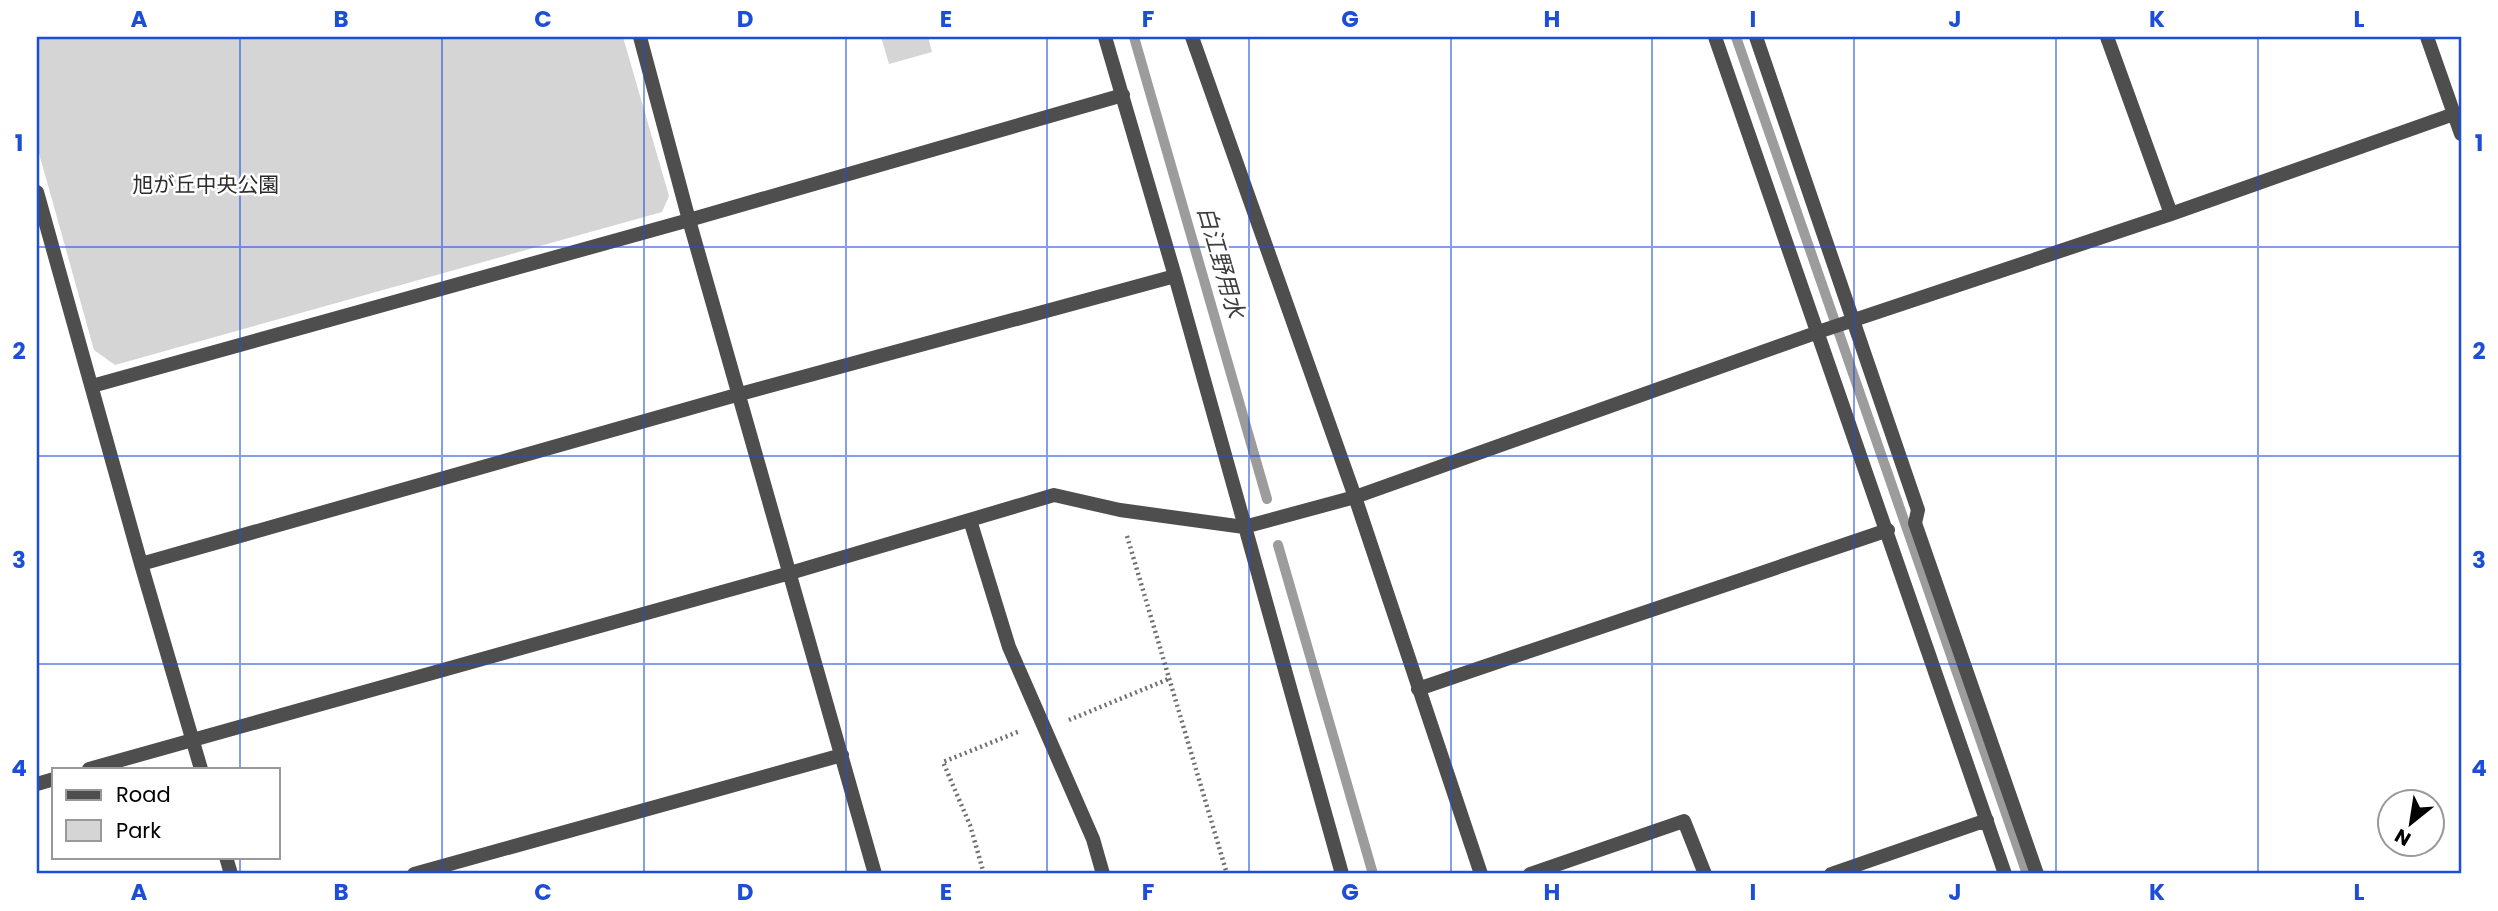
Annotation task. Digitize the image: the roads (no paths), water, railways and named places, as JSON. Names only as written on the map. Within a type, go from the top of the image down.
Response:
[{"type":"street","points":[[642,37],[690,220],[875,874]]},
{"type":"street","points":[[1105,37],[1175,276],[1342,874]]},
{"type":"street","points":[[1192,37],[1355,497],[1481,874]]},
{"type":"street","points":[[1715,37],[1821,332],[2005,874]]},
{"type":"street","points":[[1756,37],[1850,322],[1917,510],[1915,523],[2037,874]]},
{"type":"street","points":[[2107,37],[2171,214]]},
{"type":"street","points":[[2427,37],[2461,134]]},
{"type":"street","points":[[92,386],[690,220],[1123,95]]},
{"type":"street","points":[[93,768],[790,573],[1054,495],[1120,510],[1244,527],[1355,497],[1821,332],[2171,214],[2454,114]]},
{"type":"street","points":[[37,192],[201,768]]},
{"type":"street","points":[[141,564],[740,394],[1175,276]]},
{"type":"street","points":[[970,520],[1009,647],[1093,839],[1103,874]]},
{"type":"street","points":[[1418,689],[1888,530]]},
{"type":"street","points":[[414,874],[842,755]]},
{"type":"street","points":[[1831,874],[1987,820]]},
{"type":"street","points":[[1530,874],[1684,821],[1705,874]]},
{"type":"waterway","name":"白江野用水","points":[[1134,37],[1267,499]]},
{"type":"waterway","points":[[1736,37],[2027,874]]},
{"type":"waterway","name":"白江野用水","points":[[1278,545],[1373,874]]},
{"type":"park label","name":"旭が丘中央公園","points":[[206,185]]}]
